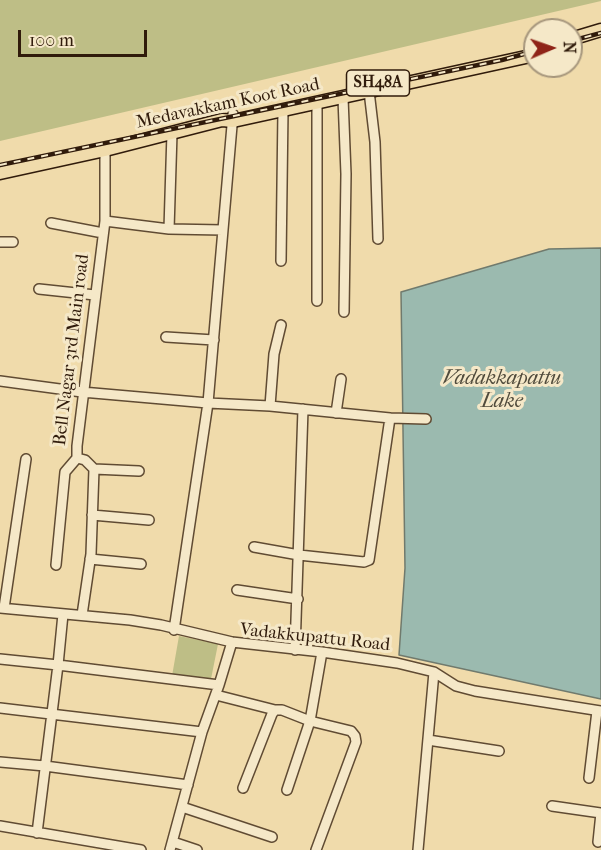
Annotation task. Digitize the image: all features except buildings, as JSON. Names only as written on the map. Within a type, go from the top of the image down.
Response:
[{"type":"main road","points":[[583,35],[601,30]]},
{"type":"main road","points":[[583,43],[601,38]]},
{"type":"main road","name":"SH48A","points":[[229,118],[523,53]]},
{"type":"main road","name":"Medavakkam Koot Road","points":[[0,173],[105,150],[229,118],[343,98],[523,58]]},
{"type":"street","points":[[369,91],[375,142],[378,239]]},
{"type":"street","points":[[343,98],[346,174],[344,312]]},
{"type":"street","points":[[317,102],[317,301]]},
{"type":"street","points":[[281,261],[283,110]]},
{"type":"street","points":[[174,630],[208,403],[224,230],[229,118]]},
{"type":"street","points":[[169,229],[171,133]]},
{"type":"street","name":"Bell Nagar 3rd Main road","points":[[94,469],[85,460],[77,458],[82,392],[105,221],[105,150]]},
{"type":"street","points":[[105,221],[169,229],[224,230]]},
{"type":"street","points":[[51,223],[103,233]]},
{"type":"street","points":[[0,242],[13,242]]},
{"type":"street","points":[[39,290],[95,295]]},
{"type":"street","points":[[270,406],[274,354],[281,325]]},
{"type":"street","points":[[166,337],[214,339]]},
{"type":"street","points":[[336,413],[341,379]]},
{"type":"street","points":[[0,381],[82,392],[270,406],[390,418],[426,419]]},
{"type":"street","points":[[296,650],[303,409]]},
{"type":"street","points":[[254,547],[299,555],[364,562],[369,560],[390,418]]},
{"type":"street","points":[[56,565],[65,472],[77,458]]},
{"type":"street","points":[[26,459],[2,608],[130,620],[232,642]]},
{"type":"street","points":[[82,615],[90,559],[94,469],[140,471]]},
{"type":"street","points":[[92,515],[149,519]]},
{"type":"street","points":[[90,559],[141,564]]},
{"type":"street","points":[[237,590],[298,599]]},
{"type":"street","points":[[37,833],[63,614]]},
{"type":"street","name":"Vadakkupattu Road","points":[[172,846],[202,732],[232,642],[397,663],[434,672],[456,686],[474,691],[599,711]]},
{"type":"street","points":[[287,790],[310,721],[322,652]]},
{"type":"street","points":[[0,659],[219,685]]},
{"type":"street","points":[[418,850],[434,672]]},
{"type":"street","points":[[216,695],[282,710],[310,721],[351,731],[355,736],[356,742],[316,850]]},
{"type":"street","points":[[0,708],[202,732]]},
{"type":"street","points":[[243,788],[275,710]]},
{"type":"street","points":[[589,778],[599,711]]},
{"type":"street","points":[[428,740],[499,751]]},
{"type":"street","points":[[0,762],[188,784]]},
{"type":"street","points":[[552,806],[601,813],[598,842]]},
{"type":"street","points":[[182,807],[272,837]]},
{"type":"street","points":[[0,826],[141,850]]},
{"type":"street","points":[[172,846],[197,850]]},
{"type":"green space","points":[[0,0],[601,0],[601,1],[0,141]]},
{"type":"green space","points":[[179,636],[218,644],[211,679],[172,676]]},
{"type":"water","name":"Vadakkapattu Lake","points":[[601,248],[601,699],[399,655],[405,568],[401,292],[549,249]]},
{"type":"railway","points":[[583,38],[601,33]]},
{"type":"railway","points":[[0,165],[523,54]]}]
